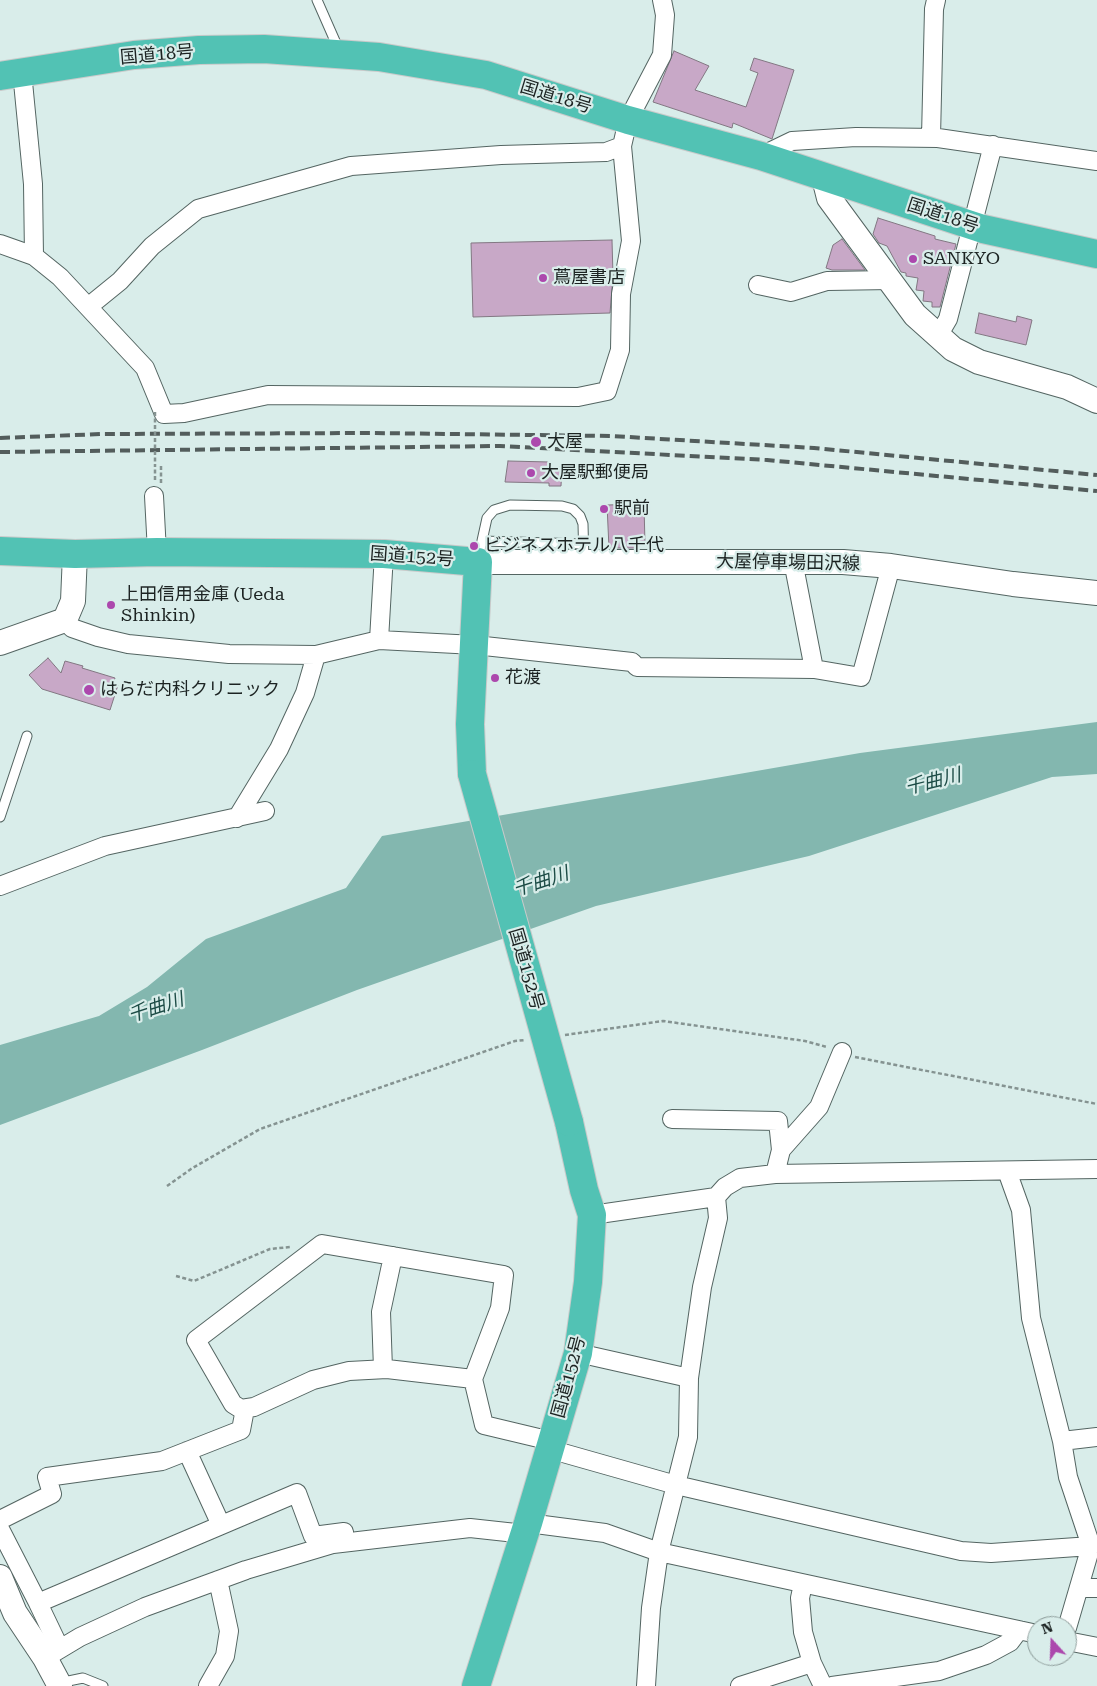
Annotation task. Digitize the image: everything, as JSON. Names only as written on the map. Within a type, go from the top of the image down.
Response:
[{"type":"highway","name":"国道18号","points":[[11,74],[134,55],[199,50],[264,49],[379,58],[486,75],[628,120],[761,156],[971,225],[1052,246],[1097,254]]},
{"type":"highway","name":"国道152号","points":[[0,551],[75,554],[157,552],[384,554],[480,552],[470,724],[472,774],[569,1122],[584,1190],[592,1215],[589,1273],[578,1353],[526,1528],[476,1686]]},
{"type":"main road","points":[[824,178],[829,198],[915,315],[953,349],[979,362],[1067,387],[1097,401]]},
{"type":"main road","name":"大屋停車場田沢線","points":[[480,552],[584,553],[793,560],[891,566],[1013,584],[1097,593]]},
{"type":"main road","points":[[0,643],[65,620],[73,601],[75,554]]},
{"type":"main road","points":[[0,1577],[15,1613],[53,1653],[59,1684]]},
{"type":"street","points":[[0,244],[34,256],[60,277],[144,368],[164,414],[184,413],[268,396],[578,397],[608,391],[620,350],[620,294],[631,241],[622,146],[628,120],[662,55],[665,15],[662,0]]},
{"type":"street","points":[[931,138],[934,9],[936,0]]},
{"type":"street","points":[[11,74],[33,184],[34,256]]},
{"type":"street","points":[[761,156],[792,141],[856,136],[931,138],[993,145],[1097,161]]},
{"type":"street","points":[[938,336],[948,319],[993,145]]},
{"type":"street","points":[[88,308],[120,281],[152,246],[198,209],[350,166],[501,155],[606,152],[622,146]]},
{"type":"street","points":[[758,285],[792,292],[827,281],[891,280]]},
{"type":"street","points":[[154,496],[157,552]]},
{"type":"street","points":[[379,640],[384,554]]},
{"type":"street","points":[[793,560],[814,669]]},
{"type":"street","points":[[65,620],[72,628],[98,637],[128,644],[229,654],[316,655],[379,640],[475,646],[632,662],[637,667],[814,669],[861,677],[891,566]]},
{"type":"street","points":[[237,818],[279,749],[305,693],[316,655]]},
{"type":"street","points":[[0,886],[105,846],[265,811]]},
{"type":"street","points":[[781,1150],[820,1107],[842,1052]]},
{"type":"street","points":[[672,1119],[778,1121],[781,1150],[775,1174]]},
{"type":"street","points":[[592,1215],[716,1197],[724,1187],[740,1178],[775,1174],[1097,1170]]},
{"type":"street","points":[[1007,1171],[1021,1210],[1031,1318],[1062,1441],[1068,1477],[1091,1546],[1071,1616]]},
{"type":"street","points":[[646,1686],[651,1608],[659,1552],[688,1437],[690,1378],[702,1287],[718,1218],[716,1197]]},
{"type":"street","points":[[473,1378],[383,1369],[349,1371],[313,1380],[245,1409],[236,1408],[196,1340],[322,1244],[504,1275],[500,1308],[473,1378],[484,1425],[676,1484],[961,1551],[991,1552],[1091,1546]]},
{"type":"street","points":[[383,1369],[381,1312],[393,1256]]},
{"type":"street","points":[[578,1353],[690,1378]]},
{"type":"street","points":[[0,1520],[52,1494],[48,1477],[162,1461],[241,1430],[245,1409]]},
{"type":"street","points":[[1062,1441],[1097,1438]]},
{"type":"street","points":[[188,1451],[221,1525]]},
{"type":"street","points":[[38,1603],[297,1493],[312,1536],[363,1529],[373,1539]]},
{"type":"street","points":[[0,1529],[38,1603],[53,1653],[145,1607],[218,1580],[333,1544],[470,1528],[526,1528],[605,1533],[659,1552],[1027,1632]]},
{"type":"street","points":[[208,1686],[225,1656],[229,1631],[218,1580]]},
{"type":"street","points":[[803,1584],[800,1598],[802,1632],[812,1663],[823,1686]]},
{"type":"street","points":[[1079,1588],[1097,1588]]},
{"type":"street","points":[[832,1686],[939,1671],[986,1655],[1010,1642],[1019,1630]]},
{"type":"street","points":[[1077,1643],[1097,1647]]},
{"type":"street","points":[[740,1686],[812,1663]]},
{"type":"lane","points":[[316,0],[341,54]]},
{"type":"lane","points":[[480,552],[486,518],[494,510],[510,505],[562,506],[573,509],[580,516],[584,553]]},
{"type":"lane","points":[[0,817],[27,736]]},
{"type":"lane","points":[[59,1684],[83,1678],[103,1686]]},
{"type":"path","points":[[155,412],[155,466]]},
{"type":"path","points":[[564,1035],[663,1021],[805,1041],[853,1057],[1097,1104]]},
{"type":"path","points":[[167,1186],[191,1169],[260,1129],[515,1042],[535,1039]]},
{"type":"path","points":[[176,1276],[194,1281],[270,1249],[322,1244]]},
{"type":"water","name":"千曲川","points":[[1097,722],[1097,774],[1052,777],[809,856],[596,906],[357,990],[0,1125],[0,1045],[99,1016],[147,987],[206,939],[346,888],[382,836],[860,753]]},
{"type":"building","points":[[674,51],[709,66],[695,90],[746,107],[758,73],[750,70],[754,58],[794,70],[772,139],[733,123],[732,128],[653,102]]},
{"type":"building","name":"SANKYO","points":[[878,218],[935,236],[935,239],[956,244],[940,307],[932,307],[932,302],[923,301],[924,291],[916,290],[918,278],[906,276],[906,273],[901,272],[887,246],[879,243],[873,234]]},
{"type":"building","points":[[842,239],[865,270],[832,270],[826,268],[833,245]]},
{"type":"building","name":"蔦屋書店","points":[[612,240],[613,276],[610,313],[473,317],[471,243]]},
{"type":"building","points":[[979,313],[1016,322],[1017,316],[1032,320],[1026,345],[975,333]]},
{"type":"building","points":[[508,461],[550,462],[550,467],[562,467],[561,486],[549,486],[549,483],[505,482]]},
{"type":"building","points":[[644,504],[645,545],[634,545],[635,548],[609,548],[607,505]]},
{"type":"building","name":"はらだ内科クリニック","points":[[48,658],[61,673],[65,661],[115,678],[113,684],[118,685],[110,710],[42,689],[29,675]]},
{"type":"railway","points":[[0,438],[101,434],[374,433],[611,436],[814,448],[1097,475]]},
{"type":"railway","points":[[0,452],[500,446],[767,460],[1097,491]]},
{"type":"place","name":"SANKYO","points":[[913,259]]},
{"type":"place","name":"蔦屋書店","points":[[543,278]]},
{"type":"place","name":"大屋","points":[[536,442]]},
{"type":"place","name":"大屋駅郵便局","points":[[531,473]]},
{"type":"place","name":"駅前","points":[[604,509]]},
{"type":"place","name":"ビジネスホテル八千代","points":[[474,546]]},
{"type":"place","name":"上田信用金庫 (Ueda Shinkin)","points":[[111,605]]},
{"type":"place","name":"花渡","points":[[495,678]]},
{"type":"place","name":"はらだ内科クリニック","points":[[89,690]]}]
